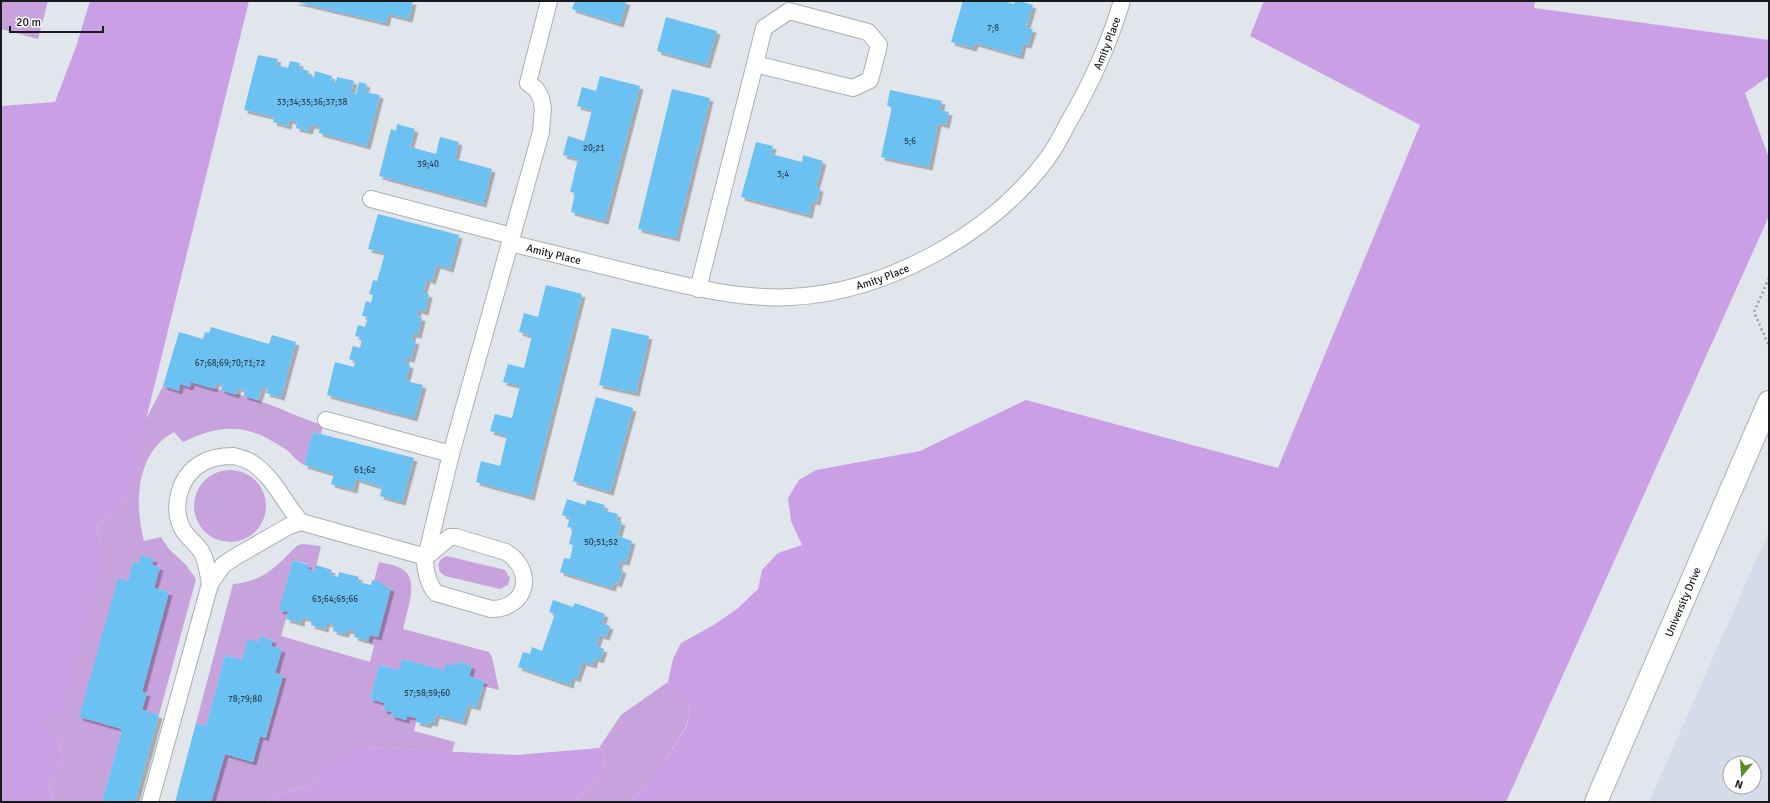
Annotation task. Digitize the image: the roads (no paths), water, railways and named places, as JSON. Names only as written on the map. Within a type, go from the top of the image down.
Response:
[{"type":"main road","name":"University Drive","points":[[1596,802],[1769,402]]},
{"type":"lane","points":[[426,556],[450,537],[456,537],[506,552],[514,557],[522,569],[524,581],[523,589],[514,601],[500,609],[491,609],[436,593],[432,590],[425,566],[426,556],[451,454],[541,132],[543,109],[541,98],[536,89],[528,83],[549,1]]},
{"type":"lane","name":"Amity Place","points":[[371,199],[511,240],[698,288],[754,296],[790,297],[822,294],[860,285],[900,271],[943,249],[978,228],[1007,202],[1047,159],[1083,97],[1103,55],[1122,1]]},
{"type":"lane","points":[[698,288],[764,28],[789,11],[868,32],[879,45],[870,80],[853,88],[755,64]]},
{"type":"lane","points":[[326,420],[451,454]]},
{"type":"lane","points":[[210,584],[205,561],[201,551],[181,527],[177,506],[180,489],[188,474],[201,463],[217,457],[234,456],[250,462],[264,472],[292,512],[301,522]]},
{"type":"lane","points":[[150,802],[210,584],[223,565],[288,526],[301,522],[426,556]]}]
